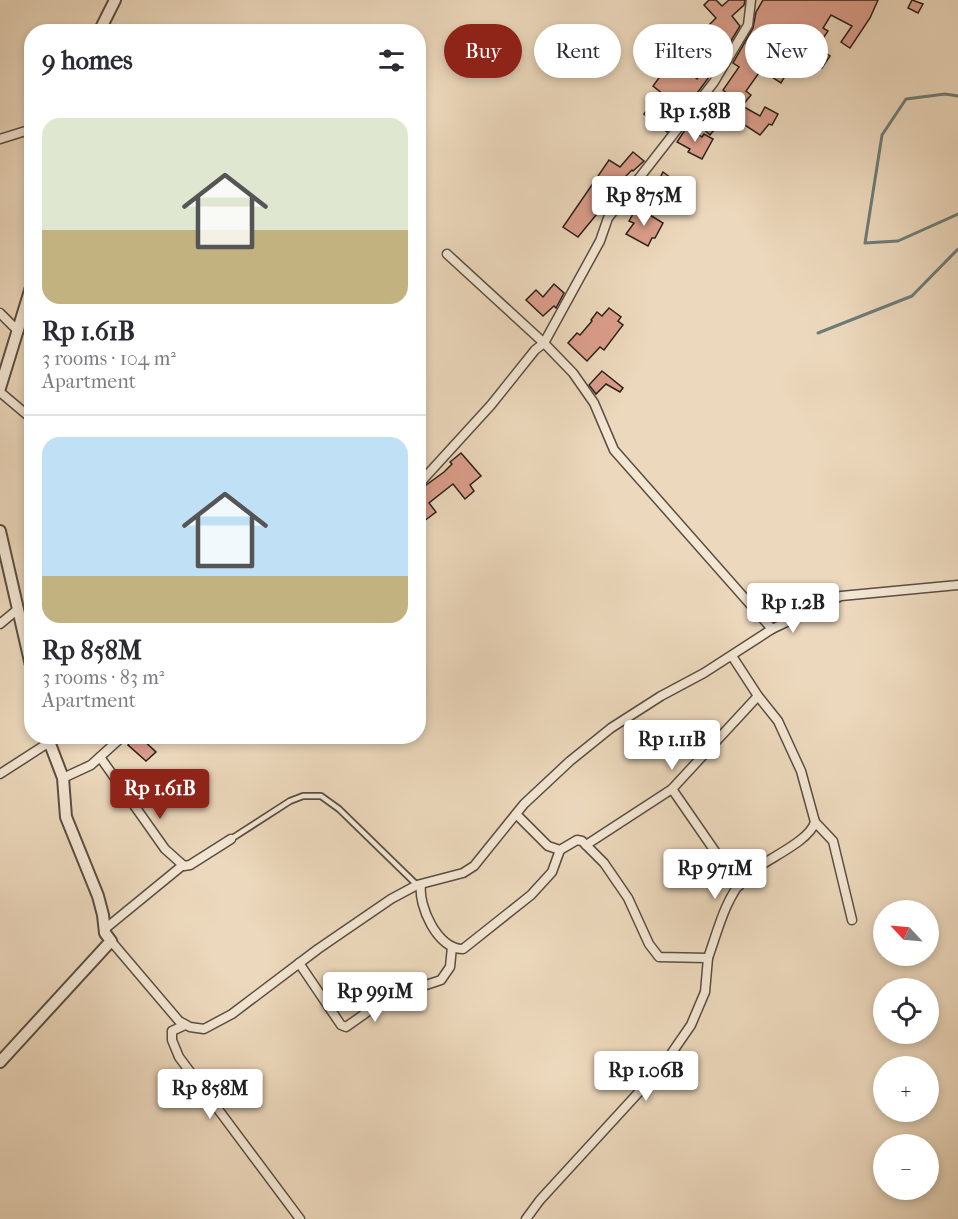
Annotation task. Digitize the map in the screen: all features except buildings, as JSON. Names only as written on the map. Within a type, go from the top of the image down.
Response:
[{"type":"street","points":[[103,24],[115,0]]},
{"type":"street","points":[[426,476],[491,405],[535,350],[544,343],[600,241],[608,218],[714,82],[748,25],[751,0]]},
{"type":"street","points":[[0,139],[24,132]]},
{"type":"street","points":[[447,254],[544,343],[573,373],[594,403],[614,450],[772,629]]},
{"type":"street","points":[[24,311],[0,390],[24,412]]},
{"type":"street","points":[[0,313],[18,331]]},
{"type":"street","points":[[0,531],[24,635]]},
{"type":"street","points":[[49,744],[63,778],[66,817],[98,896],[106,928],[105,933],[185,1025],[204,1029],[232,1014],[391,898],[419,885],[453,877],[474,866],[524,804],[610,728],[732,656],[772,629],[841,597],[958,585]]},
{"type":"street","points":[[0,624],[18,609]]},
{"type":"street","points":[[732,656],[758,696],[778,721],[801,771],[815,822],[831,836],[835,844],[852,920]]},
{"type":"street","points":[[586,845],[672,789],[758,696]]},
{"type":"street","points":[[0,774],[41,744]]},
{"type":"street","points":[[63,778],[91,765],[114,744]]},
{"type":"street","points":[[100,757],[165,849],[183,865]]},
{"type":"street","points":[[672,789],[739,886]]},
{"type":"street","points":[[516,814],[548,846],[560,850]]},
{"type":"street","points":[[526,1219],[662,1067],[691,1025],[705,992],[708,958],[730,897],[747,876],[805,836],[815,822]]},
{"type":"street","points":[[106,928],[183,865],[190,865],[231,838]]},
{"type":"street","points":[[419,885],[420,894],[434,931],[452,948],[460,950],[466,948],[531,895],[552,872],[560,850],[577,840],[586,845],[604,863],[628,898],[649,944],[658,957],[708,958]]},
{"type":"street","points":[[0,1062],[111,941]]},
{"type":"street","points":[[299,963],[341,1025],[346,1027],[387,998],[441,980],[450,967],[452,948]]},
{"type":"street","points":[[185,1025],[172,1031],[172,1040],[179,1057],[300,1219]]},
{"type":"lane","points":[[231,838],[290,801],[303,796],[321,796],[339,809],[419,885]]},
{"type":"waterway","points":[[958,96],[945,94],[906,99],[882,135],[865,243],[898,241],[958,214]]},
{"type":"waterway","points":[[818,333],[912,296],[958,249]]}]
